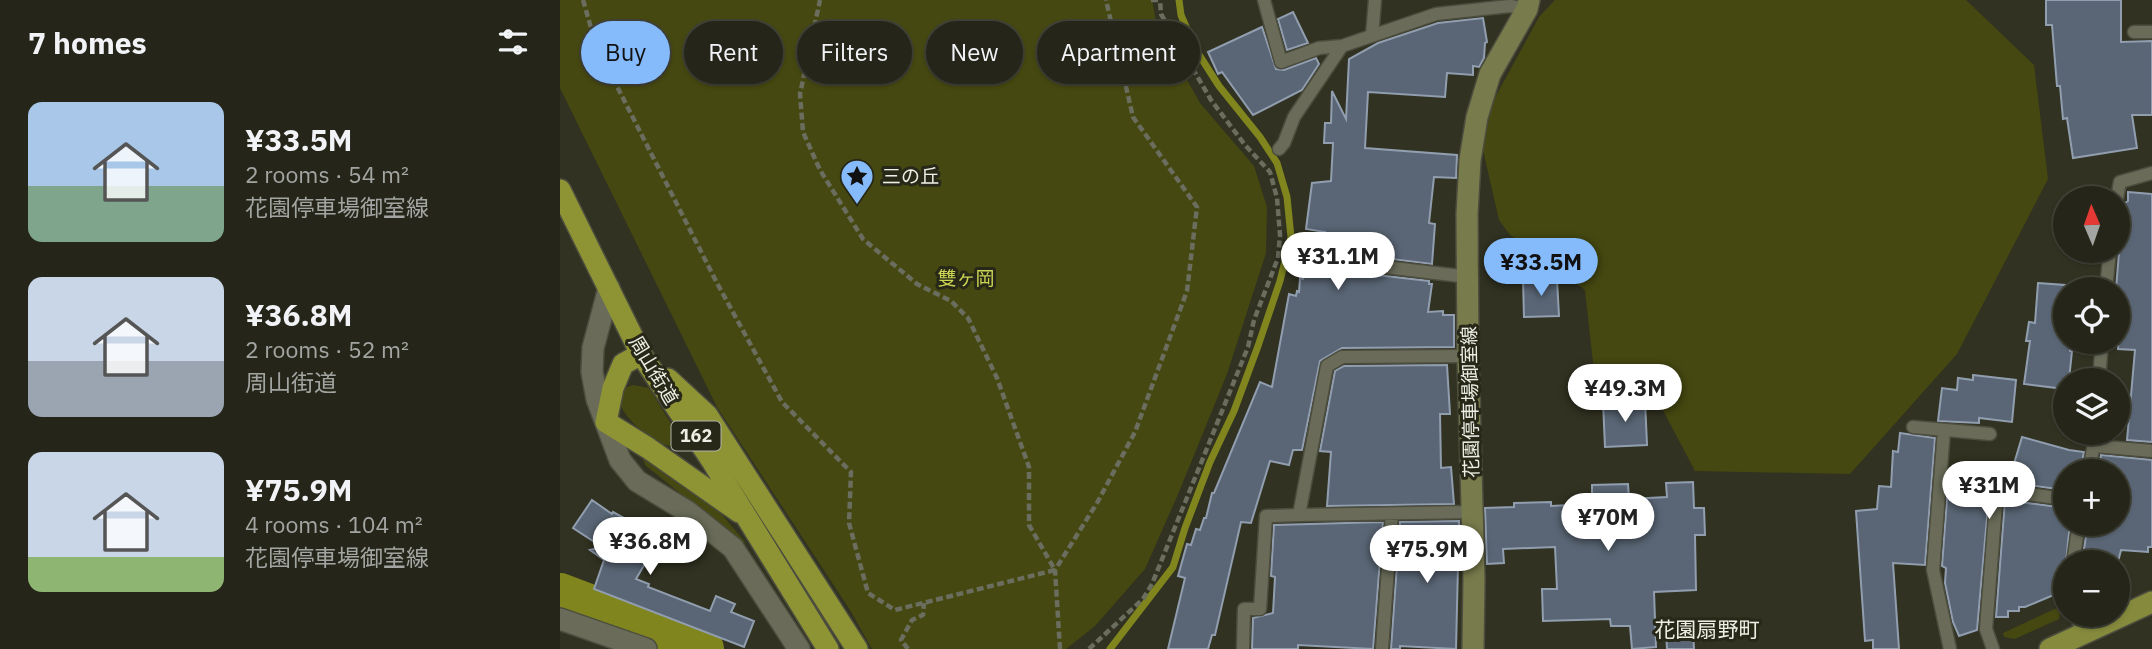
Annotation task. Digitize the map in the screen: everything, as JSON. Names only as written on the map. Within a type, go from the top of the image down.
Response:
[{"type":"highway","name":"周山街道","points":[[560,190],[641,354],[828,649]]},
{"type":"highway","points":[[748,519],[648,448],[606,422],[613,388],[623,364],[641,354],[706,415],[857,649]]},
{"type":"main road","name":"花園停車場御室線","points":[[1473,649],[1467,214],[1470,160],[1477,117],[1490,74],[1531,3]]},
{"type":"main road","points":[[2050,649],[2152,602]]},
{"type":"street","points":[[609,288],[593,348],[592,372],[597,399],[620,460],[637,481],[688,512],[733,548],[799,649]]},
{"type":"street","points":[[560,619],[646,649]]},
{"type":"lane","points":[[1264,0],[1281,62],[1319,48],[1342,46],[1436,14],[1531,3]]},
{"type":"lane","points":[[1372,36],[1376,0]]},
{"type":"lane","points":[[2134,32],[2152,32]]},
{"type":"lane","points":[[1279,149],[1294,117],[1342,46]]},
{"type":"lane","points":[[2119,186],[2120,182],[2152,173]]},
{"type":"lane","points":[[1334,261],[1469,277]]},
{"type":"lane","points":[[1299,515],[1327,366],[1331,361],[1342,357],[1468,356]]},
{"type":"lane","points":[[1913,427],[1990,434]]},
{"type":"lane","points":[[1944,430],[1933,570],[1950,649]]},
{"type":"lane","points":[[2124,445],[2152,451]]},
{"type":"lane","points":[[1993,649],[1986,629],[1997,490],[2053,497]]},
{"type":"lane","points":[[1243,649],[1244,609],[1260,609],[1266,516],[1472,512]]},
{"type":"lane","points":[[1382,649],[1392,514]]},
{"type":"lane","points":[[2080,627],[2082,635]]},
{"type":"path","points":[[583,0],[596,46],[782,402],[851,472],[849,523],[868,593],[895,610],[1055,570],[1029,526],[1029,467],[997,378],[968,318],[951,301],[917,284],[863,239],[820,170],[803,132],[800,94],[820,0]]},
{"type":"path","points":[[1060,649],[1055,570],[1097,503],[1135,432],[1187,291],[1197,207],[1133,117],[1106,0]]},
{"type":"path","points":[[1089,649],[1143,599],[1152,584],[1248,347],[1254,320],[1278,258],[1278,198],[1270,172],[1245,145],[1211,100],[1161,14],[1160,0],[1151,0]]},
{"type":"path","points":[[908,649],[901,640],[912,620],[923,615],[925,602]]},
{"type":"green space","name":"雙ヶ岡","points":[[560,0],[1152,0],[1156,21],[1037,21],[1037,84],[1189,84],[1200,103],[1254,166],[1267,207],[1266,253],[1227,374],[1145,569],[1095,626],[1066,649],[872,649],[850,610],[717,407],[560,88]]},
{"type":"green space","points":[[1555,0],[1966,0],[2034,65],[2048,179],[1957,354],[1850,474],[1695,471],[1656,397],[1597,399],[1585,290],[1510,235],[1499,220],[1483,150],[1491,105],[1539,17]]},
{"type":"green space","points":[[633,385],[649,388],[678,435],[674,446],[655,440],[642,431],[623,410],[619,400],[622,391]]},
{"type":"green space","points":[[644,456],[718,510],[746,543],[741,542],[645,465]]},
{"type":"green space","points":[[2053,610],[2053,622],[2015,639],[2004,637],[2003,633]]},
{"type":"building","points":[[2046,0],[2121,0],[2121,42],[2152,41],[2152,115],[2132,115],[2137,148],[2073,158],[2067,118],[2063,119],[2060,86],[2057,86],[2052,25],[2046,25]]},
{"type":"building","points":[[1293,12],[1308,43],[1287,50],[1278,19]]},
{"type":"building","points":[[1483,18],[1487,42],[1484,58],[1479,67],[1473,66],[1473,75],[1447,73],[1445,97],[1368,92],[1365,148],[1457,155],[1456,178],[1434,177],[1429,223],[1435,224],[1432,264],[1335,252],[1327,255],[1325,261],[1328,268],[1333,270],[1429,281],[1429,284],[1432,284],[1428,312],[1443,311],[1443,315],[1454,315],[1454,347],[1342,348],[1320,361],[1302,450],[1293,450],[1289,465],[1270,461],[1251,523],[1241,522],[1215,635],[1212,635],[1208,649],[1168,649],[1185,578],[1178,576],[1187,544],[1191,545],[1196,529],[1200,530],[1206,518],[1212,493],[1260,382],[1272,387],[1289,294],[1296,296],[1297,291],[1299,292],[1300,278],[1303,279],[1304,270],[1308,270],[1308,267],[1319,268],[1325,232],[1306,229],[1312,183],[1331,181],[1333,143],[1324,143],[1325,123],[1331,123],[1332,91],[1346,119],[1349,59],[1378,43],[1438,23]]},
{"type":"building","points":[[1262,27],[1276,69],[1284,70],[1316,58],[1319,64],[1302,90],[1253,115],[1222,72],[1218,74],[1208,52]]},
{"type":"building","points":[[2130,192],[2152,194],[2152,442],[2130,440],[2135,350],[2130,350],[2130,277],[2117,277],[2118,263],[2130,263]]},
{"type":"building","points":[[1557,279],[1559,316],[1524,317],[1523,280]]},
{"type":"building","points":[[2038,283],[2053,284],[2053,354],[2072,354],[2070,368],[2053,368],[2053,388],[2024,384],[2030,341],[2026,341],[2029,322],[2035,323]]},
{"type":"building","points":[[1447,365],[1450,414],[1440,414],[1441,468],[1451,467],[1454,504],[1327,506],[1331,452],[1320,451],[1335,371],[1344,366]]},
{"type":"building","points":[[1973,375],[2016,380],[2012,422],[1979,418],[1979,423],[1938,421],[1942,388],[1957,390],[1958,378],[1973,380]]},
{"type":"building","points":[[1645,400],[1647,445],[1605,447],[1603,402]]},
{"type":"building","points":[[1900,433],[1935,438],[1925,565],[1893,563],[1899,649],[1873,649],[1873,640],[1865,641],[1856,511],[1877,509],[1879,486],[1891,487],[1893,451],[1898,452]]},
{"type":"building","points":[[2022,437],[2084,452],[2083,459],[2053,459],[2053,488],[1998,481],[1990,484],[1977,630],[1959,636],[1953,622],[1945,583],[1946,568],[1942,566],[1949,472],[2010,477]]},
{"type":"building","points":[[2101,455],[2152,460],[2152,547],[2148,547],[2148,552],[2084,550],[2086,536],[2130,536],[2130,459],[2100,459]]},
{"type":"building","points":[[1693,482],[1694,508],[1704,508],[1705,535],[1695,535],[1696,590],[1654,592],[1656,647],[1632,649],[1630,626],[1611,626],[1610,619],[1543,621],[1542,589],[1557,589],[1555,547],[1503,549],[1504,563],[1487,564],[1485,508],[1514,507],[1514,503],[1551,502],[1551,506],[1592,504],[1592,485],[1628,484],[1629,499],[1667,497],[1666,483]]},
{"type":"building","points":[[592,500],[612,514],[613,512],[660,538],[636,579],[649,584],[648,587],[710,611],[716,596],[735,604],[731,612],[754,621],[744,647],[594,589],[604,560],[590,550],[602,547],[573,528]]},
{"type":"building","points":[[2005,500],[2053,506],[2053,536],[2069,536],[2067,550],[2053,550],[2053,595],[2019,607],[2019,611],[2008,611],[2008,617],[1996,617]]},
{"type":"building","points":[[1459,521],[1456,649],[1400,646],[1400,649],[1391,649],[1400,522]]},
{"type":"building","points":[[1383,522],[1373,649],[1298,645],[1298,649],[1252,649],[1253,618],[1273,613],[1275,577],[1271,576],[1274,525]]},
{"type":"building","points":[[1693,630],[1694,649],[1667,649],[1666,631]]},
{"type":"waterway","points":[[1110,649],[1173,567],[1210,462],[1234,411],[1258,346],[1280,281],[1291,237],[1287,197],[1277,163],[1219,86],[1196,50],[1181,15],[1179,0]]},
{"type":"waterway","points":[[560,595],[702,649]]},
{"type":"place","name":"三の丘","points":[[857,206]]},
{"type":"district","name":"花園扇野町","points":[[1707,630]]}]
